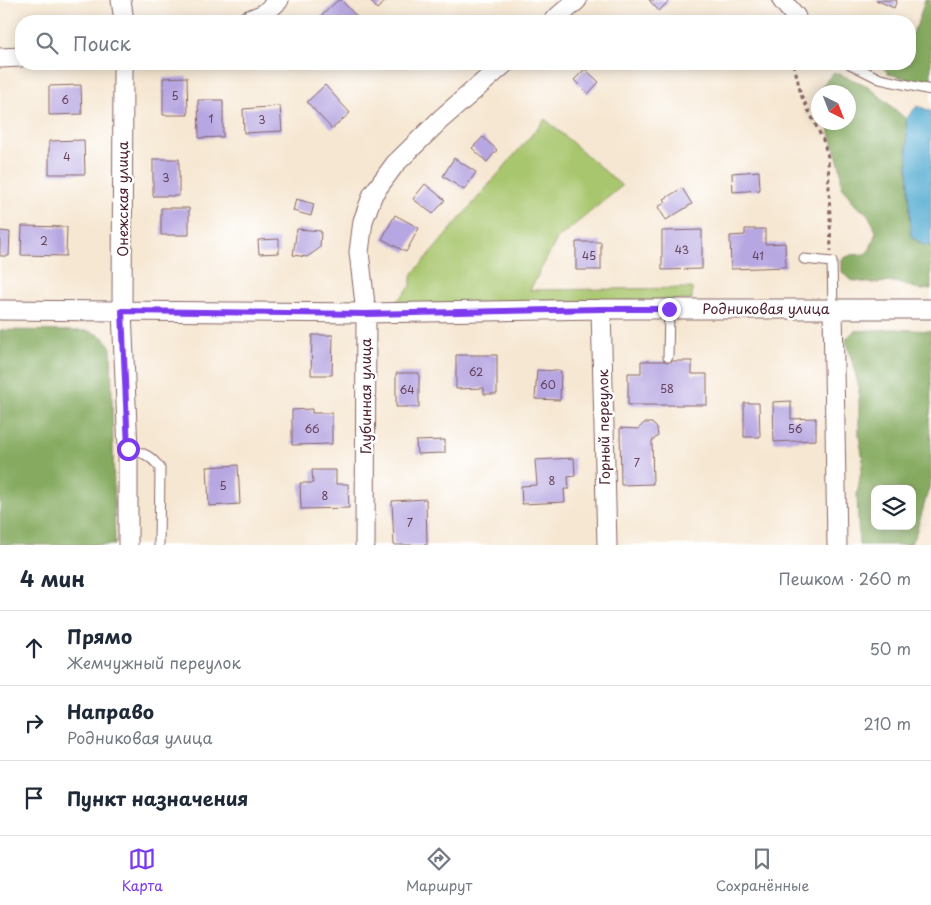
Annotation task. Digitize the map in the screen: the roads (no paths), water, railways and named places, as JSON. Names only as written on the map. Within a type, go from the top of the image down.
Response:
[{"type":"street","points":[[122,0],[123,15]]},
{"type":"street","points":[[261,15],[279,0]]},
{"type":"street","points":[[560,15],[577,0]]},
{"type":"street","points":[[782,0],[795,15]]},
{"type":"street","points":[[0,58],[15,57]]},
{"type":"street","name":"Онежская улица","points":[[123,70],[122,311],[128,449],[128,545]]},
{"type":"street","name":"Глубинная улица","points":[[365,545],[366,314],[359,252],[363,221],[373,194],[395,164],[441,119],[497,70]]},
{"type":"street","name":"Родниковая улица","points":[[0,310],[366,314],[601,309],[931,309]]},
{"type":"street","name":"Горный переулок","points":[[601,309],[607,545]]},
{"type":"street","points":[[833,309],[837,545]]},
{"type":"lane","points":[[862,70],[880,79],[931,90]]},
{"type":"lane","points":[[804,259],[832,262],[833,309]]},
{"type":"lane","points":[[668,356],[669,309]]},
{"type":"lane","points":[[128,449],[144,453],[154,460],[160,468],[159,545]]},
{"type":"water","points":[[917,106],[931,111],[931,245],[923,245],[911,236],[906,119]]}]
